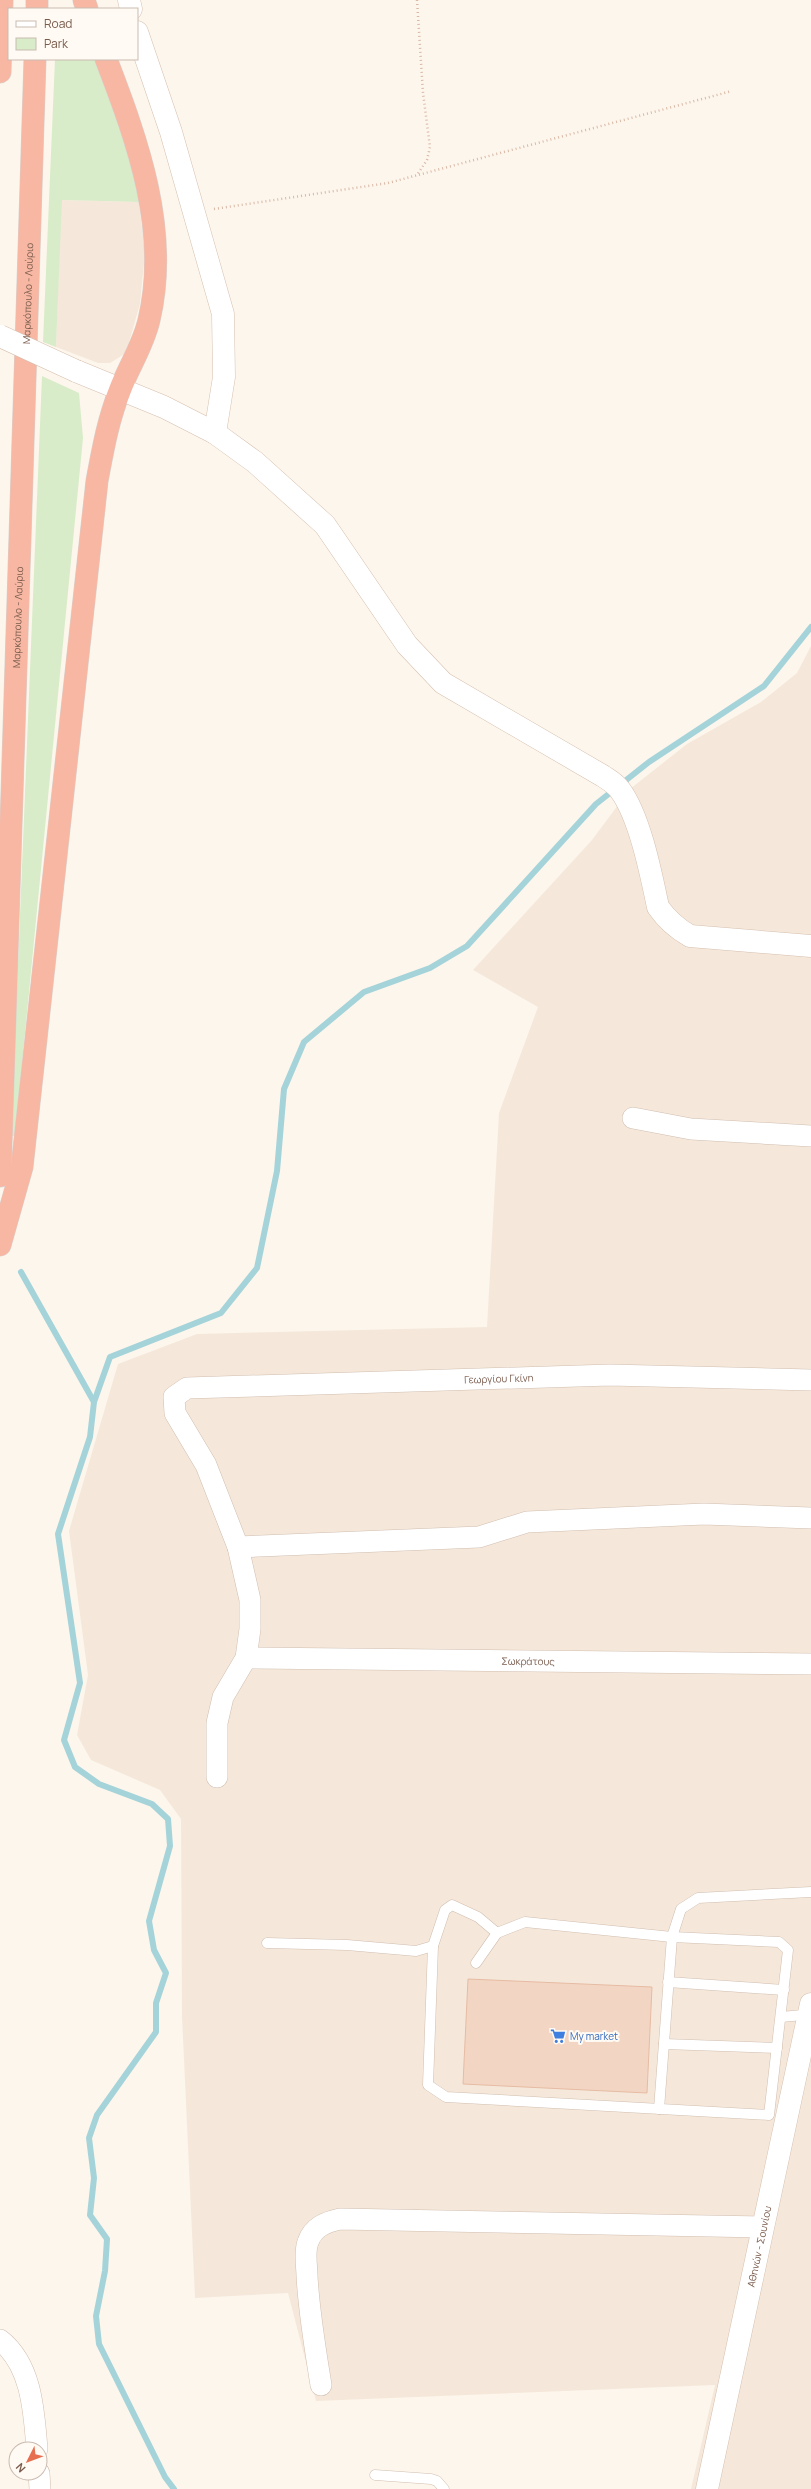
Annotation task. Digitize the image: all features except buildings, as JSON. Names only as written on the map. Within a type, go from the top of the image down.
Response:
[{"type":"highway","points":[[0,72],[2,0]]},
{"type":"highway","name":"Μαρκόπουλο - Λαύριο","points":[[0,1176],[35,60]]},
{"type":"highway","points":[[0,1245],[22,1166],[98,481],[106,428],[120,389],[140,350],[149,321],[156,282],[155,228],[145,178],[129,120],[106,60]]},
{"type":"main road","points":[[138,35],[195,212],[223,314],[224,377],[215,433]]},
{"type":"main road","points":[[0,336],[76,371],[164,407],[215,433],[255,462],[325,525],[407,645],[443,683],[603,776],[618,788],[626,800],[652,880],[658,907],[666,919],[676,928],[690,936],[811,946]]},
{"type":"main road","name":"Αθηνών - Σουνίου","points":[[707,2489],[810,2008]]},
{"type":"street","points":[[634,1118],[691,1129],[811,1136]]},
{"type":"street","name":"Γεωργίου Γκίνη","points":[[238,1547],[206,1465],[175,1413],[174,1397],[187,1388],[610,1375],[811,1380]]},
{"type":"street","points":[[217,1777],[218,1723],[222,1697],[246,1658],[250,1629],[250,1600],[238,1547],[479,1537],[527,1522],[704,1514],[811,1518]]},
{"type":"street","name":"Σωκράτους","points":[[246,1658],[811,1664]]},
{"type":"street","points":[[321,2385],[309,2317],[306,2256],[308,2242],[315,2230],[326,2222],[340,2219],[763,2227]]},
{"type":"street","points":[[0,2340],[9,2347],[26,2377],[35,2421],[36,2441]]},
{"type":"lane","points":[[659,2109],[672,1937],[681,1909],[698,1898],[811,1892]]},
{"type":"lane","points":[[476,1962],[497,1933],[525,1922],[672,1937],[779,1942],[788,1950],[769,2115],[446,2097],[428,2085],[433,1946],[445,1910],[452,1905],[478,1917],[497,1933]]},
{"type":"lane","points":[[267,1943],[347,1945],[416,1951],[433,1946]]},
{"type":"lane","points":[[668,1982],[784,1990]]},
{"type":"lane","points":[[781,2017],[803,2015],[810,2008]]},
{"type":"lane","points":[[664,2044],[777,2048]]},
{"type":"lane","points":[[775,2065],[783,2073],[795,2077]]},
{"type":"lane","points":[[375,2475],[431,2479],[437,2481],[444,2489]]},
{"type":"path","points":[[417,0],[423,93],[430,147],[427,160],[417,175]]},
{"type":"path","points":[[195,212],[388,183],[732,91]]},
{"type":"shaded area","points":[[61,200],[139,202],[145,253],[140,304],[126,353],[110,363],[98,363],[56,347]]},
{"type":"shaded area","points":[[811,646],[811,2489],[691,2489],[715,2385],[316,2401],[288,2293],[195,2298],[182,2016],[181,1819],[160,1790],[91,1760],[77,1735],[88,1675],[69,1531],[118,1364],[197,1334],[487,1327],[499,1113],[538,1007],[473,970],[592,840],[630,789],[687,744],[761,702],[797,673]]},
{"type":"green space","points":[[55,60],[101,60],[130,150],[139,202],[62,200],[56,347],[43,342]]},
{"type":"green space","points":[[42,376],[79,393],[83,438],[15,1136],[11,1136]]},
{"type":"waterway","points":[[94,1402],[110,1357],[221,1313],[257,1268],[277,1171],[284,1089],[304,1042],[364,992],[430,968],[467,946],[596,804],[649,762],[764,686],[811,627]]},
{"type":"waterway","points":[[21,1272],[94,1402],[90,1437],[58,1534],[80,1683],[64,1740],[75,1767],[99,1784],[152,1804],[168,1819],[170,1846],[149,1921],[154,1950],[166,1973],[156,2003],[156,2032],[97,2115],[89,2138],[94,2178],[90,2215],[107,2239],[105,2271],[96,2316],[99,2344],[165,2477],[174,2489]]},
{"type":"place","name":"My market","points":[[558,2036]]}]
